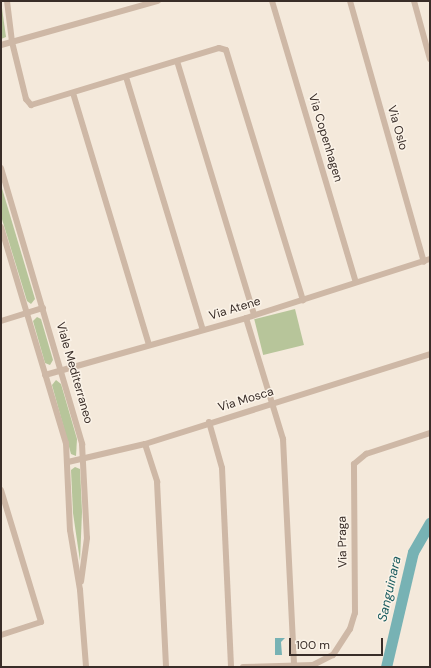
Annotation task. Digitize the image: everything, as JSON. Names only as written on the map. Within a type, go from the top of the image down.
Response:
[{"type":"street","points":[[7,1],[12,42],[29,104],[73,93],[177,61],[225,49],[303,300]]},
{"type":"street","points":[[1,45],[158,1]]},
{"type":"street","name":"Via Copenhagen","points":[[272,1],[356,282]]},
{"type":"street","name":"Via Oslo","points":[[350,1],[427,260]]},
{"type":"street","points":[[414,1],[430,59]]},
{"type":"street","points":[[177,61],[254,315]]},
{"type":"street","points":[[126,77],[203,330]]},
{"type":"street","points":[[73,93],[149,345]]},
{"type":"street","name":"Viale Mediterraneo","points":[[1,168],[61,369],[84,460],[87,538],[80,590]]},
{"type":"street","name":"Viale Mediterraneo","points":[[1,227],[65,441],[68,462],[70,530],[80,590],[86,667]]},
{"type":"street","name":"Via Atene","points":[[45,375],[61,369],[246,318],[427,260]]},
{"type":"street","points":[[1,321],[43,308]]},
{"type":"street","points":[[243,667],[294,666],[284,445],[246,318]]},
{"type":"street","name":"Via Mosca","points":[[68,462],[84,460],[145,444],[210,422],[430,354]]},
{"type":"street","points":[[210,422],[222,468],[231,667]]},
{"type":"street","name":"Via Praga","points":[[294,666],[327,661],[354,619],[355,462],[368,454],[430,433]]},
{"type":"street","points":[[145,444],[157,484],[166,667]]},
{"type":"street","points":[[1,490],[41,622],[1,634]]},
{"type":"green space","points":[[1,1],[6,37],[1,39]]},
{"type":"green space","points":[[1,185],[35,299],[31,304],[27,301],[1,216]]},
{"type":"green space","points":[[295,309],[304,345],[263,355],[254,319]]},
{"type":"green space","points":[[37,317],[41,319],[53,360],[50,365],[45,363],[33,321]]},
{"type":"green space","points":[[56,380],[61,384],[77,439],[76,456],[71,454],[52,385]]},
{"type":"green space","points":[[75,467],[80,469],[82,512],[80,561],[73,513],[71,470]]},
{"type":"water","points":[[275,638],[285,638],[281,642],[282,655],[275,655]]},
{"type":"waterway","name":"Sanguinara","points":[[386,667],[413,552],[430,522]]}]
